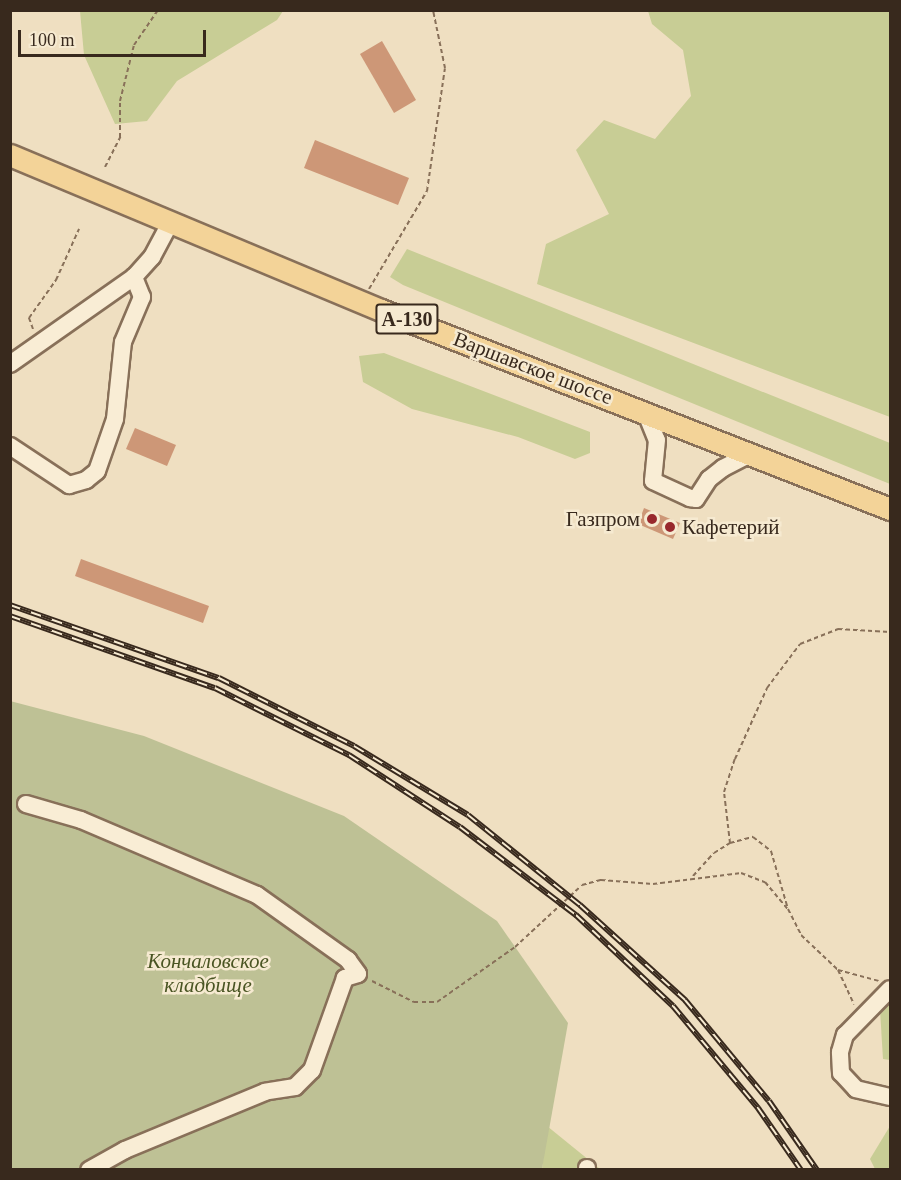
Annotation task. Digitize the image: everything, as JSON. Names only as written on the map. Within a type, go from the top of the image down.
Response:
[{"type":"main road","name":"Варшавское шоссе","points":[[10,155],[361,301],[891,509]]},
{"type":"street","points":[[10,364],[134,277],[152,257],[171,222]]},
{"type":"street","points":[[10,446],[69,484],[86,480],[97,471],[115,419],[123,342],[142,297],[134,277]]},
{"type":"street","points":[[645,411],[657,440],[653,481],[668,489],[696,499],[709,479],[751,454]]},
{"type":"street","points":[[26,804],[81,820],[257,895],[348,960],[358,974],[345,978],[312,1070],[295,1087],[265,1092],[125,1150],[89,1170]]},
{"type":"street","points":[[886,985],[845,1035],[840,1052],[841,1073],[856,1089],[890,1097]]},
{"type":"path","points":[[105,167],[120,137],[120,100],[134,45],[158,10]]},
{"type":"path","points":[[361,301],[427,191],[445,68],[433,10]]},
{"type":"path","points":[[38,345],[29,318],[56,280],[79,229]]},
{"type":"path","points":[[730,843],[724,792],[735,759],[767,688],[800,644],[838,629],[891,632]]},
{"type":"path","points":[[692,877],[714,853],[730,843],[753,837],[771,850],[788,909],[801,935],[838,970],[856,1014],[845,1035]]},
{"type":"path","points":[[358,974],[414,1002],[436,1002],[515,947],[582,885],[602,880],[653,884],[692,877],[741,873],[765,882],[788,909]]},
{"type":"path","points":[[838,970],[886,985]]},
{"type":"green space","points":[[80,10],[283,11],[277,20],[177,81],[147,121],[115,124],[84,55]]},
{"type":"green space","points":[[648,11],[890,11],[890,417],[537,284],[546,244],[609,214],[576,150],[604,120],[655,139],[691,96],[683,50],[652,24]]},
{"type":"green space","points":[[407,249],[890,443],[890,484],[403,285],[390,277]]},
{"type":"green space","points":[[384,353],[590,432],[590,453],[575,459],[518,437],[412,409],[363,382],[359,356]]},
{"type":"green space","name":"Кончаловское кладбище","points":[[10,701],[144,736],[344,816],[497,921],[568,1023],[542,1169],[11,1169]]},
{"type":"green space","points":[[890,1002],[890,1060],[883,1059],[880,1010]]},
{"type":"green space","points":[[547,1126],[600,1169],[542,1170]]},
{"type":"green space","points":[[890,1126],[890,1169],[875,1169],[870,1159]]},
{"type":"building","points":[[382,41],[416,100],[394,113],[360,54]]},
{"type":"building","points":[[315,140],[409,178],[398,205],[304,168]]},
{"type":"building","points":[[135,428],[176,445],[167,466],[126,449]]},
{"type":"building","points":[[644,508],[680,523],[673,539],[638,524]]},
{"type":"building","points":[[81,559],[209,606],[203,623],[75,576]]},
{"type":"railway","points":[[10,605],[219,678],[354,746],[468,815],[580,905],[685,1000],[769,1101],[817,1170]]},
{"type":"railway","points":[[10,616],[215,688],[349,755],[460,827],[576,915],[673,1006],[758,1108],[801,1170]]},
{"type":"place","name":"Газпром","points":[[652,519]]},
{"type":"place","name":"Кафетерий","points":[[670,527]]}]
